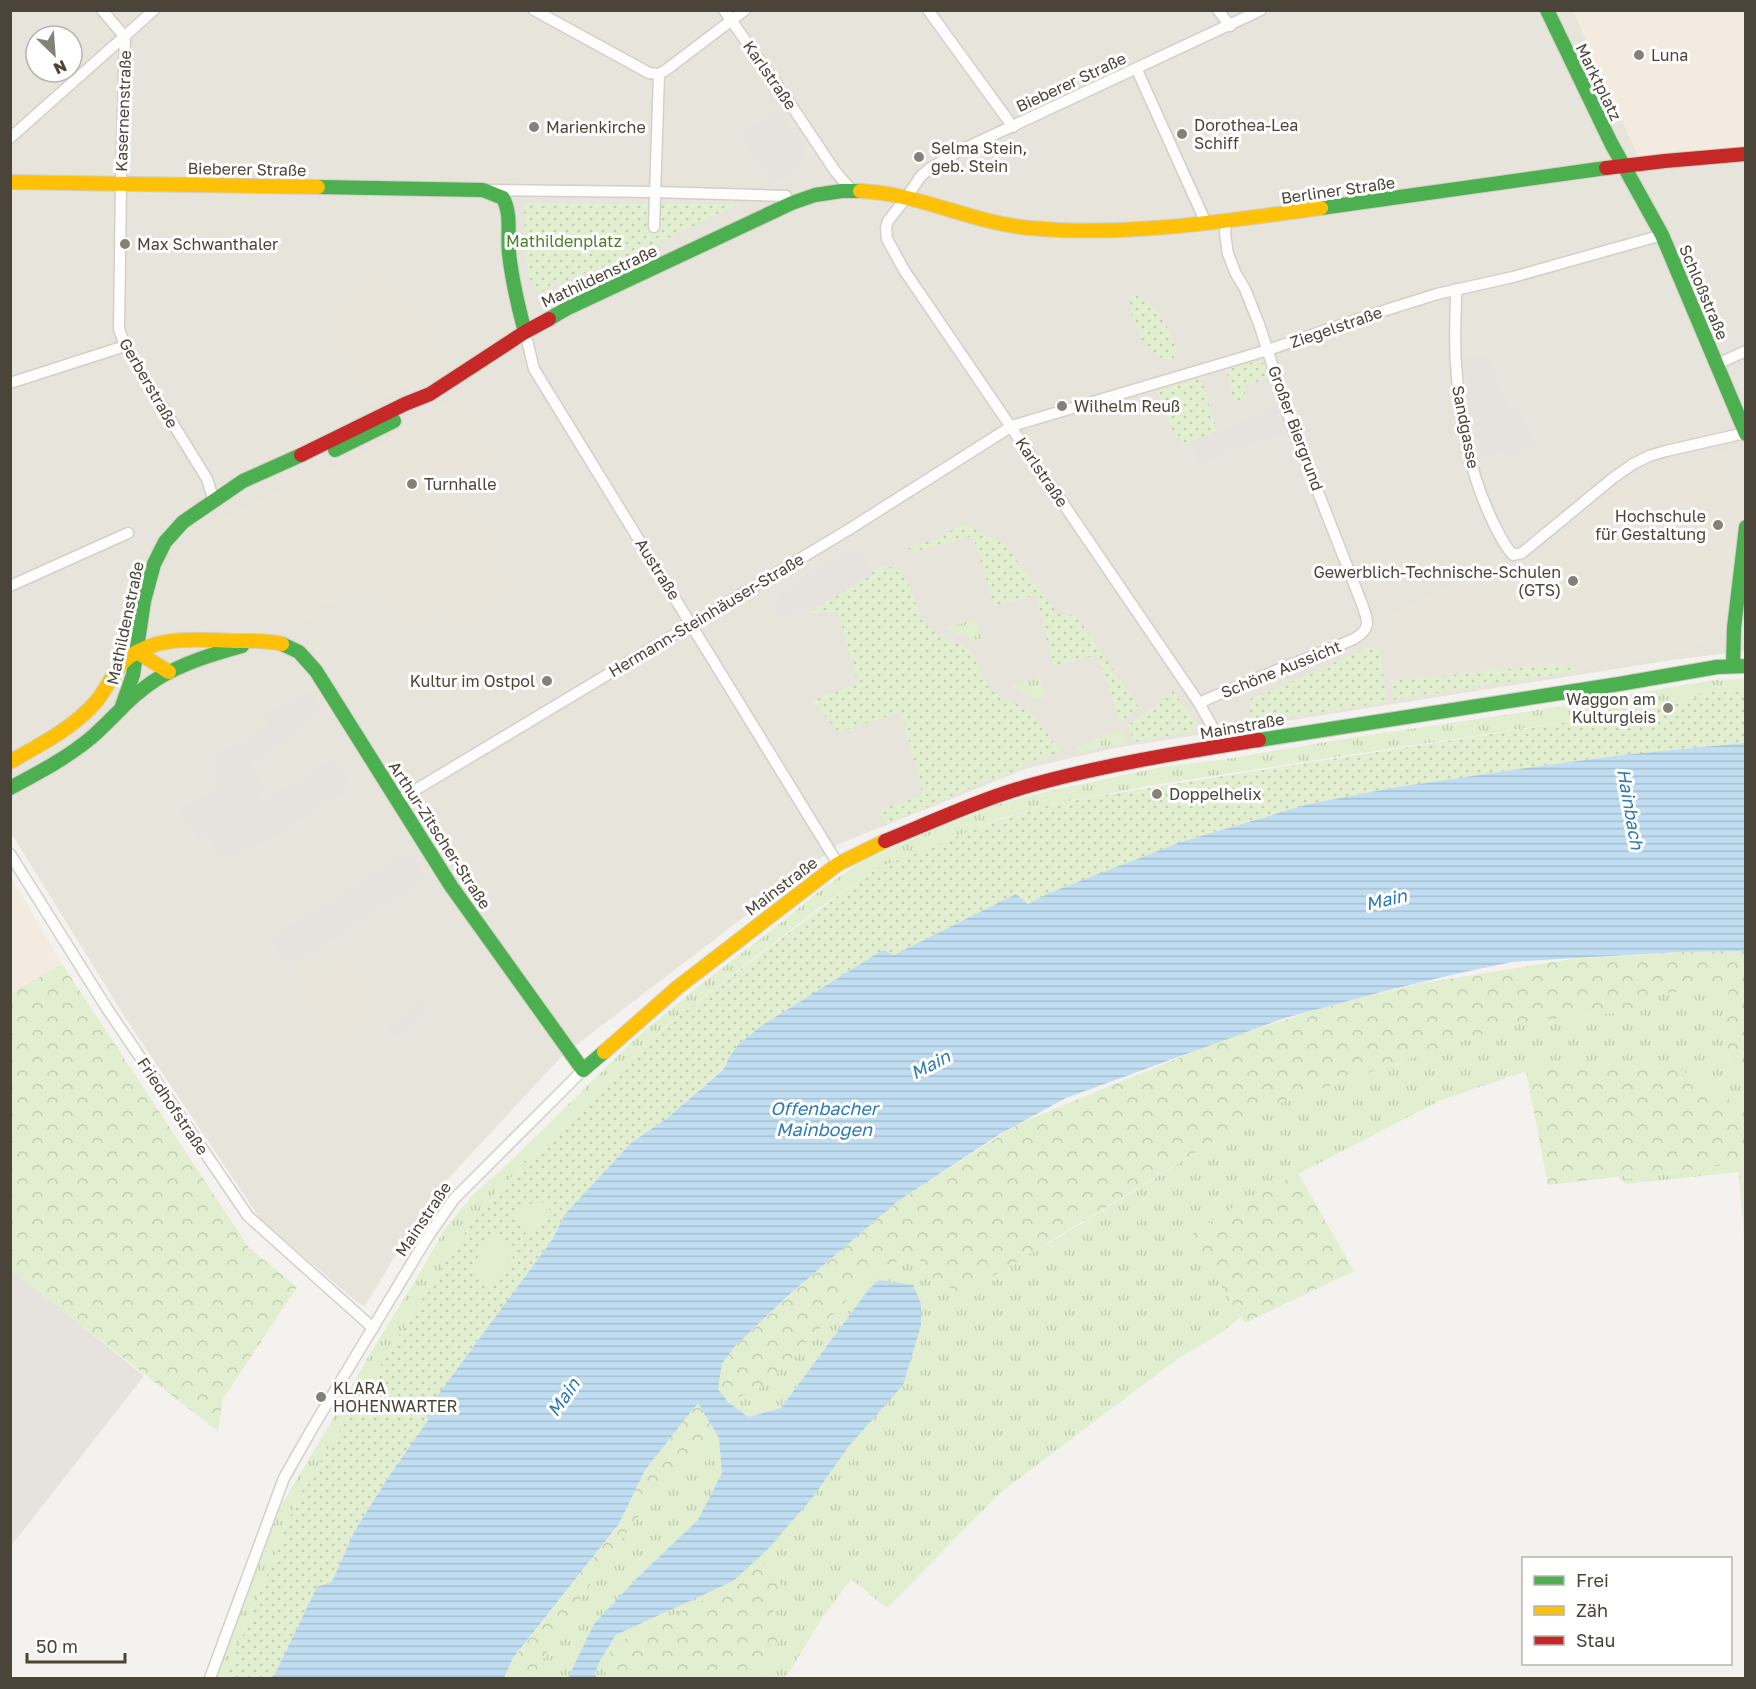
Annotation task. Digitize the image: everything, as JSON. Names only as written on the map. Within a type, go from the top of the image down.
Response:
[{"type":"main road","name":"Marktplatz","points":[[1546,10],[1611,143],[1625,166]]},
{"type":"main road","name":"Berliner Straße","points":[[936,207],[1005,225],[1052,230],[1126,230],[1206,224],[1625,166],[1746,154]]},
{"type":"main road","name":"Schloßstraße","points":[[1625,166],[1662,235],[1745,434]]},
{"type":"main road","name":"Bieberer Straße","points":[[10,182],[483,190],[507,202],[511,271],[516,301],[525,332]]},
{"type":"main road","name":"Bieberer Straße","points":[[789,200],[854,192],[906,198],[936,207]]},
{"type":"main road","name":"Mathildenstraße","points":[[122,706],[130,687],[146,594],[154,564],[159,551],[176,528],[194,514],[243,481],[429,394],[525,332],[575,304],[789,200]]},
{"type":"main road","points":[[1739,666],[1734,628],[1746,527]]},
{"type":"main road","name":"Arthur-Zitscher-Straße","points":[[137,652],[181,641],[257,641],[282,644],[301,653],[310,662],[451,886],[583,1070]]},
{"type":"main road","name":"Arthur-Zitscher-Straße","points":[[122,706],[169,672],[219,652],[257,641]]},
{"type":"main road","points":[[10,762],[62,732],[81,718],[96,703],[119,667],[137,652],[169,672]]},
{"type":"main road","name":"Mainstraße","points":[[583,1070],[678,987],[838,864],[867,849],[989,798],[1034,784],[1144,759],[1693,671],[1739,666]]},
{"type":"main road","points":[[10,788],[59,761],[83,744],[104,727],[122,706]]},
{"type":"street","name":"Kasernenstraße","points":[[102,10],[125,37],[121,183]]},
{"type":"street","points":[[10,138],[154,10]]},
{"type":"street","points":[[534,10],[641,69],[659,74],[746,10]]},
{"type":"street","name":"Karlstraße","points":[[724,10],[835,171],[854,192]]},
{"type":"street","points":[[928,10],[1013,127]]},
{"type":"street","points":[[1218,10],[1230,26]]},
{"type":"street","name":"Bieberer Straße","points":[[906,198],[928,169],[959,151],[1137,70],[1261,10]]},
{"type":"street","points":[[1137,70],[1206,224]]},
{"type":"street","points":[[654,227],[659,74]]},
{"type":"street","points":[[816,195],[829,189],[833,184],[835,171]]},
{"type":"street","name":"Gerberstraße","points":[[121,183],[119,329],[125,346],[207,479],[214,501]]},
{"type":"street","name":"Bieberer Straße","points":[[483,190],[655,192],[789,200]]},
{"type":"street","name":"Karlstraße","points":[[906,198],[888,221],[886,233],[904,270],[1199,704],[1223,746]]},
{"type":"street","name":"Großer Biergrund","points":[[1226,221],[1228,254],[1245,290],[1268,350],[1292,426],[1366,614],[1368,624],[1363,634]]},
{"type":"street","name":"Ziegelstraße","points":[[1012,426],[1268,350],[1456,289],[1513,277],[1662,235]]},
{"type":"street","name":"Sandgasse","points":[[1456,289],[1455,360],[1458,395],[1465,432],[1482,497],[1498,532],[1513,555],[1522,553],[1633,464],[1666,451],[1745,434]]},
{"type":"street","name":"Austraße","points":[[525,332],[534,369],[838,864]]},
{"type":"street","points":[[10,383],[125,346]]},
{"type":"street","points":[[1717,364],[1746,351]]},
{"type":"street","name":"Hermann-Steinhäuser-Straße","points":[[398,801],[848,530],[1012,426]]},
{"type":"street","name":"Mathildenstraße","points":[[10,586],[128,533]]},
{"type":"street","name":"Schöne Aussicht","points":[[1199,704],[1363,634]]},
{"type":"street","name":"Friedhofstraße","points":[[10,854],[106,1007],[248,1216],[373,1328]]},
{"type":"street","name":"Mainstraße","points":[[210,1678],[285,1478],[433,1229],[454,1199],[583,1070]]},
{"type":"shaded area","points":[[11,11],[1745,11],[1745,651],[1672,660],[1115,748],[1028,768],[839,844],[562,1056],[430,1198],[365,1306],[357,1302],[261,1220],[128,1022],[11,833]]},
{"type":"shaded area","points":[[1573,11],[1745,11],[1745,146],[1639,159]]},
{"type":"shaded area","points":[[778,110],[805,148],[805,156],[797,171],[772,185],[763,167],[761,168],[739,136]]},
{"type":"shaded area","points":[[376,269],[416,308],[435,335],[447,363],[370,407],[328,319]]},
{"type":"shaded area","points":[[1464,356],[1490,357],[1509,411],[1518,407],[1537,444],[1508,459],[1505,452],[1482,456],[1468,393]]},
{"type":"shaded area","points":[[464,392],[493,455],[453,493],[503,546],[493,557],[512,577],[466,627],[441,604],[410,633],[383,607],[377,598],[359,588],[328,607],[324,602],[317,607],[320,612],[296,623],[194,628],[180,627],[167,619],[164,612],[164,597],[171,568],[182,549],[198,533],[221,519],[377,446]]},
{"type":"shaded area","points":[[1284,404],[1294,430],[1198,464],[1191,442]]},
{"type":"shaded area","name":"Gewerblich-Technische-Schulen (GTS)","points":[[1732,450],[1735,478],[1745,479],[1745,594],[1728,592],[1721,620],[1715,631],[1702,643],[1682,652],[1638,661],[1391,700],[1384,637],[1385,618],[1503,559],[1513,573],[1637,474],[1656,465],[1707,452]]},
{"type":"shaded area","points":[[856,546],[872,575],[806,614],[801,606],[779,619],[771,606],[779,602],[778,593]]},
{"type":"shaded area","points":[[308,690],[323,713],[302,726],[278,748],[251,763],[266,788],[257,794],[262,801],[198,841],[180,809],[217,788],[218,768],[212,758],[268,725],[263,716]]},
{"type":"shaded area","points":[[333,758],[352,788],[260,845],[258,842],[225,863],[208,836]]},
{"type":"shaded area","points":[[408,851],[426,880],[289,967],[271,938]]},
{"type":"shaded area","points":[[10,875],[62,964],[11,993],[10,993]]},
{"type":"shaded area","points":[[346,957],[379,1004],[363,1015],[365,1019],[349,1032],[355,1040],[339,1051],[292,973],[315,958],[324,971]]},
{"type":"shaded area","points":[[423,1000],[431,1010],[395,1037],[387,1028]]},
{"type":"shaded area","points":[[11,1269],[144,1376],[11,1546]]},
{"type":"green space","name":"Mathildenplatz","points":[[524,203],[740,204],[612,265],[589,271],[542,291],[537,290],[530,280],[525,246]]},
{"type":"green space","points":[[1137,295],[1151,305],[1162,318],[1176,350],[1173,359],[1164,359],[1156,355],[1141,338],[1130,306],[1130,298]]},
{"type":"green space","points":[[1262,360],[1268,378],[1243,387],[1247,398],[1234,402],[1226,370]]},
{"type":"green space","points":[[1201,378],[1217,431],[1183,445],[1171,428],[1156,391]]},
{"type":"green space","points":[[961,524],[1004,544],[1058,614],[1077,616],[1139,708],[1120,722],[1097,655],[1053,666],[1036,595],[994,606],[973,536],[914,552],[907,548],[940,538]]},
{"type":"green space","points":[[883,566],[896,568],[907,580],[922,620],[938,636],[963,645],[972,653],[991,691],[1028,710],[1062,752],[1022,764],[1022,769],[985,782],[885,825],[878,810],[920,796],[922,791],[903,720],[896,714],[838,732],[812,701],[858,683],[837,611],[810,614],[806,609]]},
{"type":"green space","points":[[976,619],[982,639],[973,639],[944,629]]},
{"type":"green space","points":[[1369,647],[1380,651],[1387,702],[1249,723],[1251,698]]},
{"type":"green space","points":[[1555,664],[1580,671],[1392,700],[1393,681]]},
{"type":"green space","points":[[1039,678],[1045,697],[1034,699],[1010,686]]},
{"type":"green space","points":[[1731,679],[1745,679],[1745,692],[1707,691],[1689,701],[1617,714],[1147,786],[1054,804],[1005,817],[878,868],[819,908],[667,1025],[486,1202],[442,1267],[297,1499],[226,1678],[215,1678],[275,1516],[444,1230],[471,1197],[512,1160],[638,1036],[827,885],[863,861],[995,805],[1162,767],[1220,760]]},
{"type":"green space","points":[[1173,691],[1197,723],[1190,732],[1134,742],[1128,725],[1167,698],[1166,696]]},
{"type":"green space","points":[[1706,691],[1745,692],[1745,743],[1622,755],[1526,768],[1328,800],[1181,842],[1049,893],[1028,904],[1016,895],[894,956],[729,1058],[723,1069],[666,1119],[631,1143],[566,1213],[552,1240],[424,1414],[429,1419],[389,1476],[354,1532],[332,1582],[273,1678],[226,1678],[297,1499],[442,1267],[486,1202],[675,1019],[878,868],[996,821],[1041,807],[1617,714],[1689,701]]},
{"type":"green space","points":[[1121,730],[1125,743],[1080,752],[1074,748]]},
{"type":"green space","points":[[1745,951],[1745,1073],[1729,1063],[1724,1012],[1730,985],[1649,996],[1632,1011],[1515,1023],[1273,1105],[964,1294],[934,1280],[917,1257],[892,1263],[868,1278],[767,1384],[728,1402],[718,1390],[722,1364],[736,1345],[802,1284],[898,1201],[1020,1123],[1220,1041],[1322,1008],[1417,984],[1572,959],[1679,952]]},
{"type":"green space","points":[[62,964],[249,1248],[297,1287],[223,1399],[218,1431],[11,1271],[11,993]]},
{"type":"green space","points":[[1730,985],[1724,1012],[1729,1063],[1745,1073],[1745,1109],[1680,1070],[1588,1063],[1526,1071],[1439,1101],[1234,1207],[1190,1236],[1241,1317],[1221,1333],[1176,1360],[1001,1492],[887,1608],[851,1579],[818,1624],[789,1673],[783,1678],[757,1678],[778,1643],[773,1610],[761,1564],[734,1585],[605,1671],[608,1678],[597,1678],[595,1673],[601,1659],[616,1635],[669,1611],[813,1497],[849,1446],[868,1290],[781,1408],[748,1417],[728,1402],[767,1384],[868,1278],[892,1263],[917,1257],[934,1280],[1048,1244],[1273,1105],[1515,1023],[1632,1011],[1649,996]]},
{"type":"green space","points":[[1588,1063],[1680,1070],[1745,1109],[1745,1162],[1625,1179],[1624,1176],[1548,1185],[1526,1071]]},
{"type":"green space","points":[[1745,1162],[1745,1252],[1739,1172],[1625,1184],[1618,1177],[1624,1176],[1626,1179]]},
{"type":"green space","points":[[1298,1173],[1354,1271],[1245,1323],[1189,1236],[1234,1207]]},
{"type":"green space","points":[[555,1202],[528,1236],[511,1215],[520,1204]]},
{"type":"green space","points":[[492,1233],[518,1249],[493,1285],[470,1270]]},
{"type":"green space","points":[[698,1403],[719,1438],[645,1507],[565,1621],[532,1678],[504,1678],[513,1659],[619,1525],[645,1470]]},
{"type":"green space","points":[[719,1438],[723,1473],[698,1520],[639,1576],[568,1678],[532,1678],[565,1621],[645,1507]]},
{"type":"green space","points":[[761,1564],[773,1567],[785,1595],[773,1610],[778,1643],[760,1676],[757,1678],[608,1678],[605,1669],[606,1661],[615,1644],[734,1585]]},
{"type":"water","name":"Offenbacher Mainbogen","points":[[1744,733],[1745,951],[1679,952],[1512,962],[1464,972],[1285,1018],[1066,1098],[1000,1134],[898,1201],[790,1294],[736,1345],[722,1364],[718,1389],[728,1402],[748,1417],[781,1408],[868,1290],[879,1280],[913,1285],[921,1304],[921,1325],[903,1385],[849,1446],[813,1497],[768,1549],[733,1581],[616,1635],[601,1659],[595,1673],[597,1678],[568,1678],[594,1624],[639,1576],[698,1520],[722,1473],[719,1438],[698,1403],[645,1470],[619,1524],[513,1658],[504,1678],[273,1678],[317,1587],[332,1582],[354,1532],[389,1476],[429,1419],[424,1414],[552,1240],[566,1213],[631,1143],[666,1119],[723,1070],[738,1045],[761,1026],[883,950],[894,955],[1016,894],[1028,904],[1049,893],[1181,842],[1309,804],[1392,788],[1526,768],[1622,755],[1744,743]]},
{"type":"traffic: fast","points":[[1547,10],[1611,143],[1662,235],[1746,434]]},
{"type":"traffic: fast","points":[[1321,208],[1606,168]]},
{"type":"traffic: fast","points":[[318,187],[483,190],[503,198],[508,218],[512,274],[525,332]]},
{"type":"traffic: fast","points":[[549,319],[792,203],[815,195],[860,191]]},
{"type":"traffic: fast","points":[[335,450],[394,421]]},
{"type":"traffic: fast","points":[[122,706],[133,675],[144,601],[154,564],[165,542],[183,522],[243,481],[301,455]]},
{"type":"traffic: fast","points":[[1733,666],[1734,628],[1746,527]]},
{"type":"traffic: fast","points":[[282,644],[299,652],[316,671],[451,886],[583,1070],[604,1052]]},
{"type":"traffic: fast","points":[[10,788],[73,752],[100,730],[139,692],[157,679],[188,664],[242,646]]},
{"type":"traffic: fast","points":[[1259,740],[1717,667],[1746,666]]},
{"type":"traffic: slow","points":[[10,182],[318,187]]},
{"type":"traffic: slow","points":[[860,191],[903,197],[1008,225],[1066,230],[1176,226],[1321,208]]},
{"type":"traffic: slow","points":[[10,762],[54,736],[84,714],[98,699],[123,662],[141,650],[183,640],[262,641],[282,644]]},
{"type":"traffic: slow","points":[[137,652],[169,672]]},
{"type":"traffic: slow","points":[[604,1052],[678,987],[838,864],[885,841]]},
{"type":"traffic: jam","points":[[1606,168],[1746,154]]},
{"type":"traffic: jam","points":[[301,455],[430,394],[549,319]]},
{"type":"traffic: jam","points":[[885,841],[978,803],[1035,784],[1118,764],[1259,740]]},
{"type":"place","name":"Luna","points":[[1639,55]]},
{"type":"place","name":"Marienkirche","points":[[534,127]]},
{"type":"place","name":"Dorothea-Lea Schiff","points":[[1182,134]]},
{"type":"place","name":"Selma Stein, geb. Stein","points":[[919,157]]},
{"type":"place","name":"Max Schwanthaler","points":[[125,244]]},
{"type":"place","name":"Wilhelm Reuß","points":[[1062,406]]},
{"type":"place","name":"Turnhalle","points":[[412,484]]},
{"type":"place","name":"Hochschule für Gestaltung","points":[[1718,525]]},
{"type":"place","name":"Gewerblich-Technische-Schulen (GTS)","points":[[1573,581]]},
{"type":"place","name":"Kultur im Ostpol","points":[[547,681]]},
{"type":"place","name":"Waggon am Kulturgleis","points":[[1668,708]]},
{"type":"place","name":"Doppelhelix","points":[[1157,794]]},
{"type":"place","name":"KLARA HOHENWARTER","points":[[321,1397]]},
{"type":"water label","name":"Hainbach","points":[[1631,809]]},
{"type":"water label","name":"Main","points":[[1386,899]]},
{"type":"water label","name":"Main","points":[[930,1064]]},
{"type":"water label","name":"Main","points":[[563,1397]]}]
